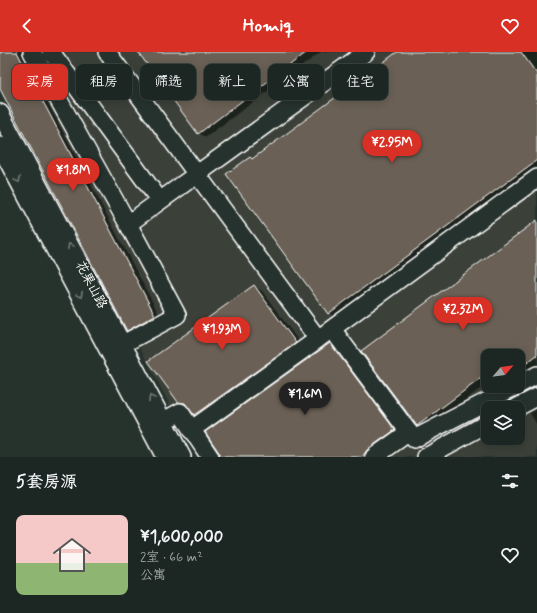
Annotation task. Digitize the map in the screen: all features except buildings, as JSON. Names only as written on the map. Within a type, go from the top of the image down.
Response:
[{"type":"street","points":[[32,52],[177,315],[116,348]]},
{"type":"street","points":[[51,52],[160,201]]},
{"type":"street","points":[[108,52],[318,339]]},
{"type":"street","points":[[128,224],[366,52]]},
{"type":"street","name":"花果山路","points":[[0,112],[116,348]]},
{"type":"street","name":"花果山路","points":[[0,146],[116,348],[157,425],[182,457]]},
{"type":"street","points":[[192,430],[537,178]]},
{"type":"street","points":[[332,329],[414,440],[504,393]]},
{"type":"street","points":[[525,382],[537,375]]},
{"type":"street","points":[[525,403],[537,397]]},
{"type":"street","points":[[157,425],[180,412],[210,457]]},
{"type":"street","name":"花果山路","points":[[157,425],[165,457]]},
{"type":"street","points":[[426,457],[481,427]]},
{"type":"street","points":[[374,457],[409,432]]},
{"type":"shaded area","points":[[0,52],[537,52],[537,457],[197,457],[0,80]]}]
